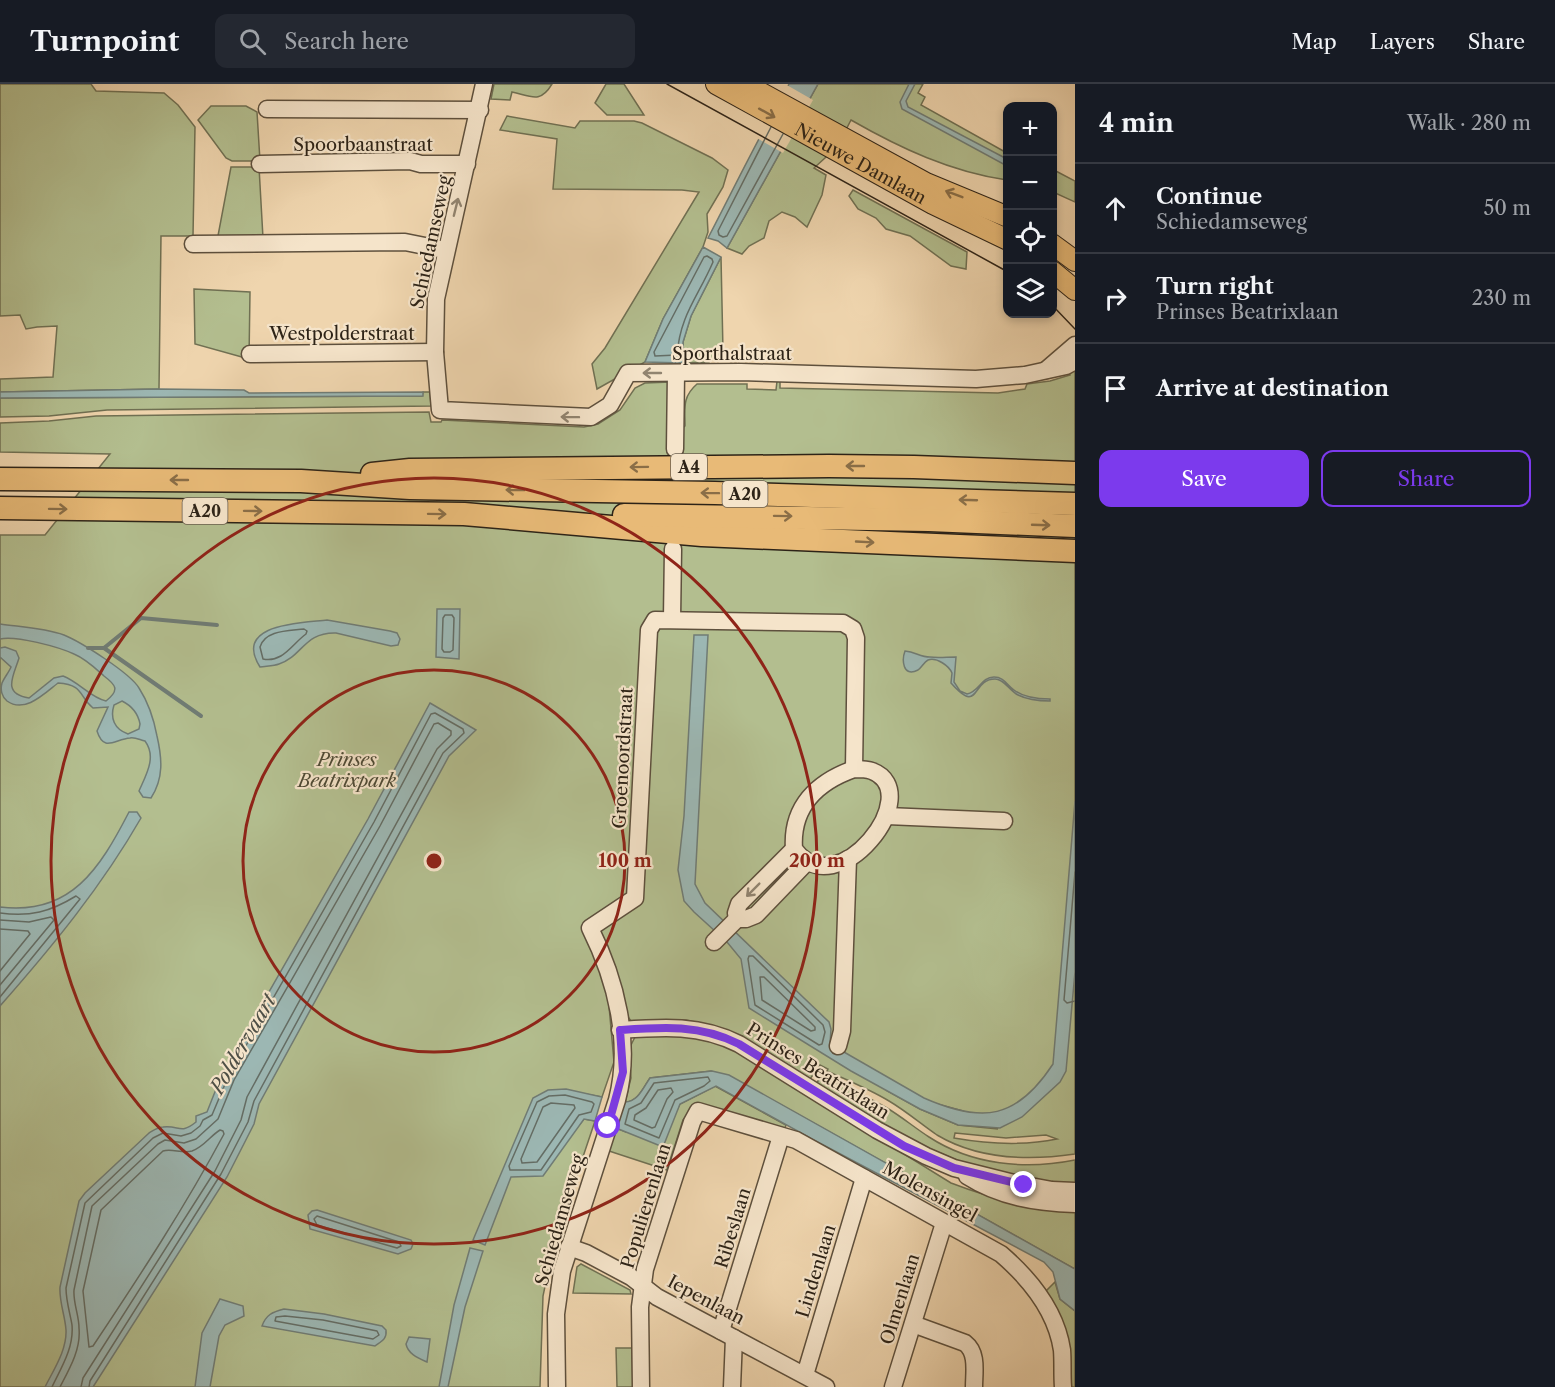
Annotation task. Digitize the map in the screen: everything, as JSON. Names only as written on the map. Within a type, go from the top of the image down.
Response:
[{"type":"highway","name":"A4","points":[[464,479],[829,466],[1075,473]]},
{"type":"highway","name":"A20","points":[[0,479],[301,481],[464,479],[715,493],[1075,504]]},
{"type":"highway","name":"A20","points":[[0,508],[467,514],[703,514],[1075,526]]},
{"type":"highway","name":"A20","points":[[467,514],[702,534],[1075,551]]},
{"type":"main road","name":"Nieuwe Damlaan","points":[[716,84],[854,152],[1003,215]]},
{"type":"main road","name":"Nieuwe Damlaan","points":[[745,84],[933,204],[1003,238]]},
{"type":"main road","points":[[1057,247],[1075,261]]},
{"type":"main road","points":[[1057,274],[1075,290]]},
{"type":"street","name":"Schiedamseweg","points":[[440,410],[435,352],[435,299],[480,110],[484,84]]},
{"type":"street","points":[[267,109],[480,110]]},
{"type":"street","name":"Spoorbaanstraat","points":[[260,164],[410,162],[467,164]]},
{"type":"street","points":[[193,244],[405,242],[445,250]]},
{"type":"street","name":"Sporthalstraat","points":[[1046,370],[1075,345]]},
{"type":"street","name":"Westpolderstraat","points":[[250,354],[435,352]]},
{"type":"street","name":"Sporthalstraat","points":[[440,410],[591,417],[610,405],[628,373],[741,372],[976,379],[1025,375],[1066,366],[1075,361]]},
{"type":"street","points":[[675,449],[676,373]]},
{"type":"street","points":[[672,619],[673,549]]},
{"type":"street","name":"Groenoordstraat","points":[[590,928],[635,898],[649,630],[655,620],[843,623],[853,629],[856,638],[854,769]]},
{"type":"street","points":[[735,921],[739,904],[794,849],[795,822],[810,797],[841,774],[854,769],[873,771],[882,778],[889,789],[890,801],[887,816],[872,838],[848,859],[825,866],[807,862],[794,849]]},
{"type":"street","points":[[887,816],[1004,821]]},
{"type":"street","points":[[838,1046],[842,1031],[848,859]]},
{"type":"street","points":[[714,942],[735,921],[756,915],[807,862]]},
{"type":"street","name":"Schiedamseweg","points":[[556,1387],[556,1314],[562,1271],[623,1072],[619,1009],[610,972],[590,928]]},
{"type":"street","name":"Prinses Beatrixlaan","points":[[620,1030],[674,1027],[724,1036],[885,1135],[954,1168],[982,1186],[997,1192],[1034,1200],[1075,1204]]},
{"type":"street","name":"Molensingel","points":[[698,1111],[795,1140],[1001,1254],[1021,1271],[1046,1305],[1060,1340],[1063,1387]]},
{"type":"street","name":"Populierenlaan","points":[[642,1387],[640,1307],[645,1269],[692,1122],[698,1111]]},
{"type":"street","name":"Ribeslaan","points":[[732,1387],[728,1334],[781,1136]]},
{"type":"street","name":"Prinses Beatrixlaan","points":[[954,1168],[1033,1187],[1075,1191]]},
{"type":"street","name":"Lindenlaan","points":[[805,1375],[864,1178]]},
{"type":"street","name":"Olmenlaan","points":[[893,1387],[944,1223]]},
{"type":"street","name":"Iepenlaan","points":[[569,1247],[586,1253],[631,1277],[642,1287],[826,1387]]},
{"type":"street","points":[[913,1324],[965,1343],[972,1348],[974,1387]]},
{"type":"green space","points":[[0,84],[91,84],[96,91],[164,93],[178,105],[195,127],[193,236],[161,236],[159,389],[0,392],[0,379],[53,377],[57,326],[26,329],[20,315],[0,316]]},
{"type":"green space","points":[[494,84],[552,84],[543,94],[535,97],[512,92],[510,100],[491,99]]},
{"type":"green space","points":[[606,84],[624,84],[644,115],[607,115],[595,103]]},
{"type":"green space","points":[[818,84],[923,84],[918,93],[925,97],[921,105],[1003,151],[1003,179],[966,171],[926,158],[851,120],[837,147],[814,168],[826,175],[822,195],[807,227],[795,217],[782,212],[769,221],[764,238],[749,246],[742,254],[727,248]]},
{"type":"green space","points":[[211,106],[246,106],[257,112],[260,161],[232,161],[226,158],[198,120]]},
{"type":"green space","points":[[507,116],[575,128],[580,121],[634,121],[712,158],[728,170],[723,187],[707,214],[708,232],[703,247],[663,319],[645,362],[597,389],[592,364],[605,348],[699,192],[553,189],[557,139],[500,130]]},
{"type":"green space","points":[[231,167],[259,167],[263,238],[217,241]]},
{"type":"green space","points":[[1057,172],[1075,181],[1075,202],[1057,194]]},
{"type":"green space","points":[[853,190],[967,252],[966,269],[951,266],[910,236],[886,229],[876,218],[858,209],[849,196]]},
{"type":"green space","points":[[721,257],[723,351],[709,362],[683,363],[683,342],[691,316]]},
{"type":"green space","points":[[194,289],[250,292],[249,359],[195,344]]},
{"type":"green space","name":"Prinses Beatrixpark","points":[[1075,369],[1075,1154],[1022,1158],[970,1150],[937,1135],[889,1101],[827,1071],[828,1069],[820,1065],[810,1079],[714,1026],[686,1020],[640,1023],[631,1021],[623,1003],[609,1006],[614,1062],[602,1097],[586,1094],[579,1125],[584,1119],[595,1121],[554,1243],[549,1242],[548,1246],[553,1248],[543,1296],[540,1387],[0,1387],[0,535],[45,535],[110,454],[0,452],[0,423],[96,416],[429,412],[431,422],[442,420],[584,427],[598,424],[620,410],[635,388],[645,383],[671,382],[670,438],[685,426],[687,398],[697,384],[747,384],[747,389],[776,390],[777,381],[780,381],[780,388],[998,393],[1025,389],[1027,384],[1050,381],[1070,375],[1069,372]],"holes":[[[886,1090],[963,1111],[998,1129],[958,1125],[920,1109]],[[955,1133],[1006,1138],[1046,1135],[1057,1139],[1031,1143],[993,1143],[954,1138]]]},
{"type":"green space","points":[[423,392],[430,392],[431,406],[107,410],[49,416],[0,417],[0,398],[422,396]]},
{"type":"green space","points":[[660,1033],[723,1042],[951,1183],[1012,1202],[1075,1212],[1075,1269],[781,1105],[711,1071],[650,1078],[637,1097],[625,1102],[631,1078],[629,1049],[635,1037]]},
{"type":"green space","points":[[821,1076],[879,1104],[929,1137],[963,1154],[999,1163],[1037,1165],[1075,1160],[1075,1188],[1055,1187],[959,1161],[914,1142],[815,1086]]},
{"type":"green space","points":[[715,1086],[786,1125],[784,1131],[690,1113],[683,1120],[667,1170],[609,1151],[616,1128],[626,1132],[672,1120],[680,1104]]},
{"type":"green space","points":[[581,1264],[630,1290],[631,1294],[573,1293],[577,1267]]},
{"type":"green space","points":[[1055,1282],[1060,1299],[1075,1311],[1075,1387],[1068,1387],[1045,1292]]},
{"type":"green space","points":[[616,1348],[632,1348],[633,1387],[617,1387]]},
{"type":"water","points":[[789,84],[818,84],[727,248],[718,241],[708,238]]},
{"type":"water","points":[[909,84],[915,84],[906,101],[908,107],[1003,157],[1003,164],[902,109],[900,102]]},
{"type":"water","points":[[703,247],[721,257],[691,316],[683,342],[683,363],[645,362],[663,319]]},
{"type":"water","points":[[244,390],[249,393],[423,392],[423,396],[0,398],[0,392]]},
{"type":"water","points":[[437,609],[460,609],[459,659],[436,657]]},
{"type":"water","points":[[327,620],[390,631],[397,633],[400,639],[398,645],[391,646],[336,633],[325,634],[310,640],[287,660],[277,665],[260,667],[254,652],[255,642],[263,634],[274,628]]},
{"type":"water","points":[[0,624],[40,629],[64,635],[104,658],[134,682],[150,711],[160,752],[160,775],[151,798],[143,797],[139,791],[150,760],[145,741],[132,738],[110,743],[103,742],[97,731],[108,707],[93,708],[77,689],[67,684],[58,683],[28,704],[14,704],[7,701],[1,691],[1,686],[11,667],[0,657],[0,648],[5,647],[16,651],[19,658],[12,688],[20,696],[29,698],[54,678],[63,676],[95,697],[106,701],[115,691],[114,685],[86,661],[67,651],[26,640],[0,639]],"holes":[[[122,701],[136,713],[140,724],[139,729],[128,734],[119,729],[114,722],[114,705]]]},
{"type":"water","points":[[694,635],[708,635],[695,884],[705,903],[829,1022],[830,1044],[924,1098],[964,1111],[981,1113],[997,1111],[1012,1106],[1026,1096],[1053,1064],[1075,801],[1075,972],[1066,1071],[1060,1082],[1022,1117],[1000,1128],[958,1125],[920,1109],[851,1071],[749,1008],[741,959],[727,942],[684,901],[678,870],[684,816]]},
{"type":"water","points":[[905,651],[927,657],[956,657],[954,682],[960,691],[967,694],[986,679],[997,677],[1022,695],[1050,699],[1050,701],[1022,697],[995,679],[982,684],[975,693],[967,696],[960,692],[951,683],[952,673],[939,661],[931,659],[918,670],[909,672],[906,670]]},
{"type":"water","name":"Poldervaart","points":[[430,703],[476,730],[449,756],[259,1104],[254,1124],[227,1177],[93,1387],[45,1387],[59,1359],[66,1337],[60,1287],[79,1201],[149,1133],[161,1127],[186,1128],[196,1122],[196,1116],[207,1112],[222,1074],[368,819]]},
{"type":"water","points":[[129,812],[137,812],[141,818],[110,868],[57,939],[0,1006],[0,907],[25,908],[46,904],[64,896],[94,869],[107,852]]},
{"type":"water","points":[[712,1071],[729,1075],[1075,1269],[1075,1311],[1060,1299],[1053,1272],[1044,1262],[716,1086],[680,1104],[663,1147],[616,1128],[625,1102],[637,1097],[650,1078]]},
{"type":"water","points":[[566,1089],[602,1097],[595,1121],[584,1119],[543,1176],[511,1177],[485,1245],[473,1240],[533,1098],[548,1090]]},
{"type":"water","points":[[317,1210],[411,1240],[413,1244],[411,1249],[398,1254],[310,1229],[308,1215]]},
{"type":"water","points":[[470,1248],[483,1251],[465,1307],[448,1387],[439,1387],[454,1305]]},
{"type":"water","points":[[220,1299],[243,1306],[244,1316],[225,1325],[219,1336],[210,1387],[195,1387],[202,1333]]},
{"type":"water","points":[[284,1309],[324,1314],[382,1326],[386,1330],[386,1336],[375,1346],[262,1326],[270,1314]]},
{"type":"water","points":[[409,1337],[430,1339],[427,1362],[409,1350],[406,1344]]},
{"type":"pier","points":[[785,84],[813,100],[783,153],[755,137]]},
{"type":"waterway","points":[[88,648],[104,648],[141,618],[217,625]]},
{"type":"waterway","points":[[104,648],[201,716]]},
{"type":"tram line","points":[[667,84],[1003,269]]},
{"type":"tram line","points":[[1057,310],[1075,329]]},
{"type":"route","points":[[608,1126],[623,1072],[620,1030],[674,1027],[693,1029],[724,1036],[739,1044],[904,1146],[954,1168],[1024,1185]]}]
